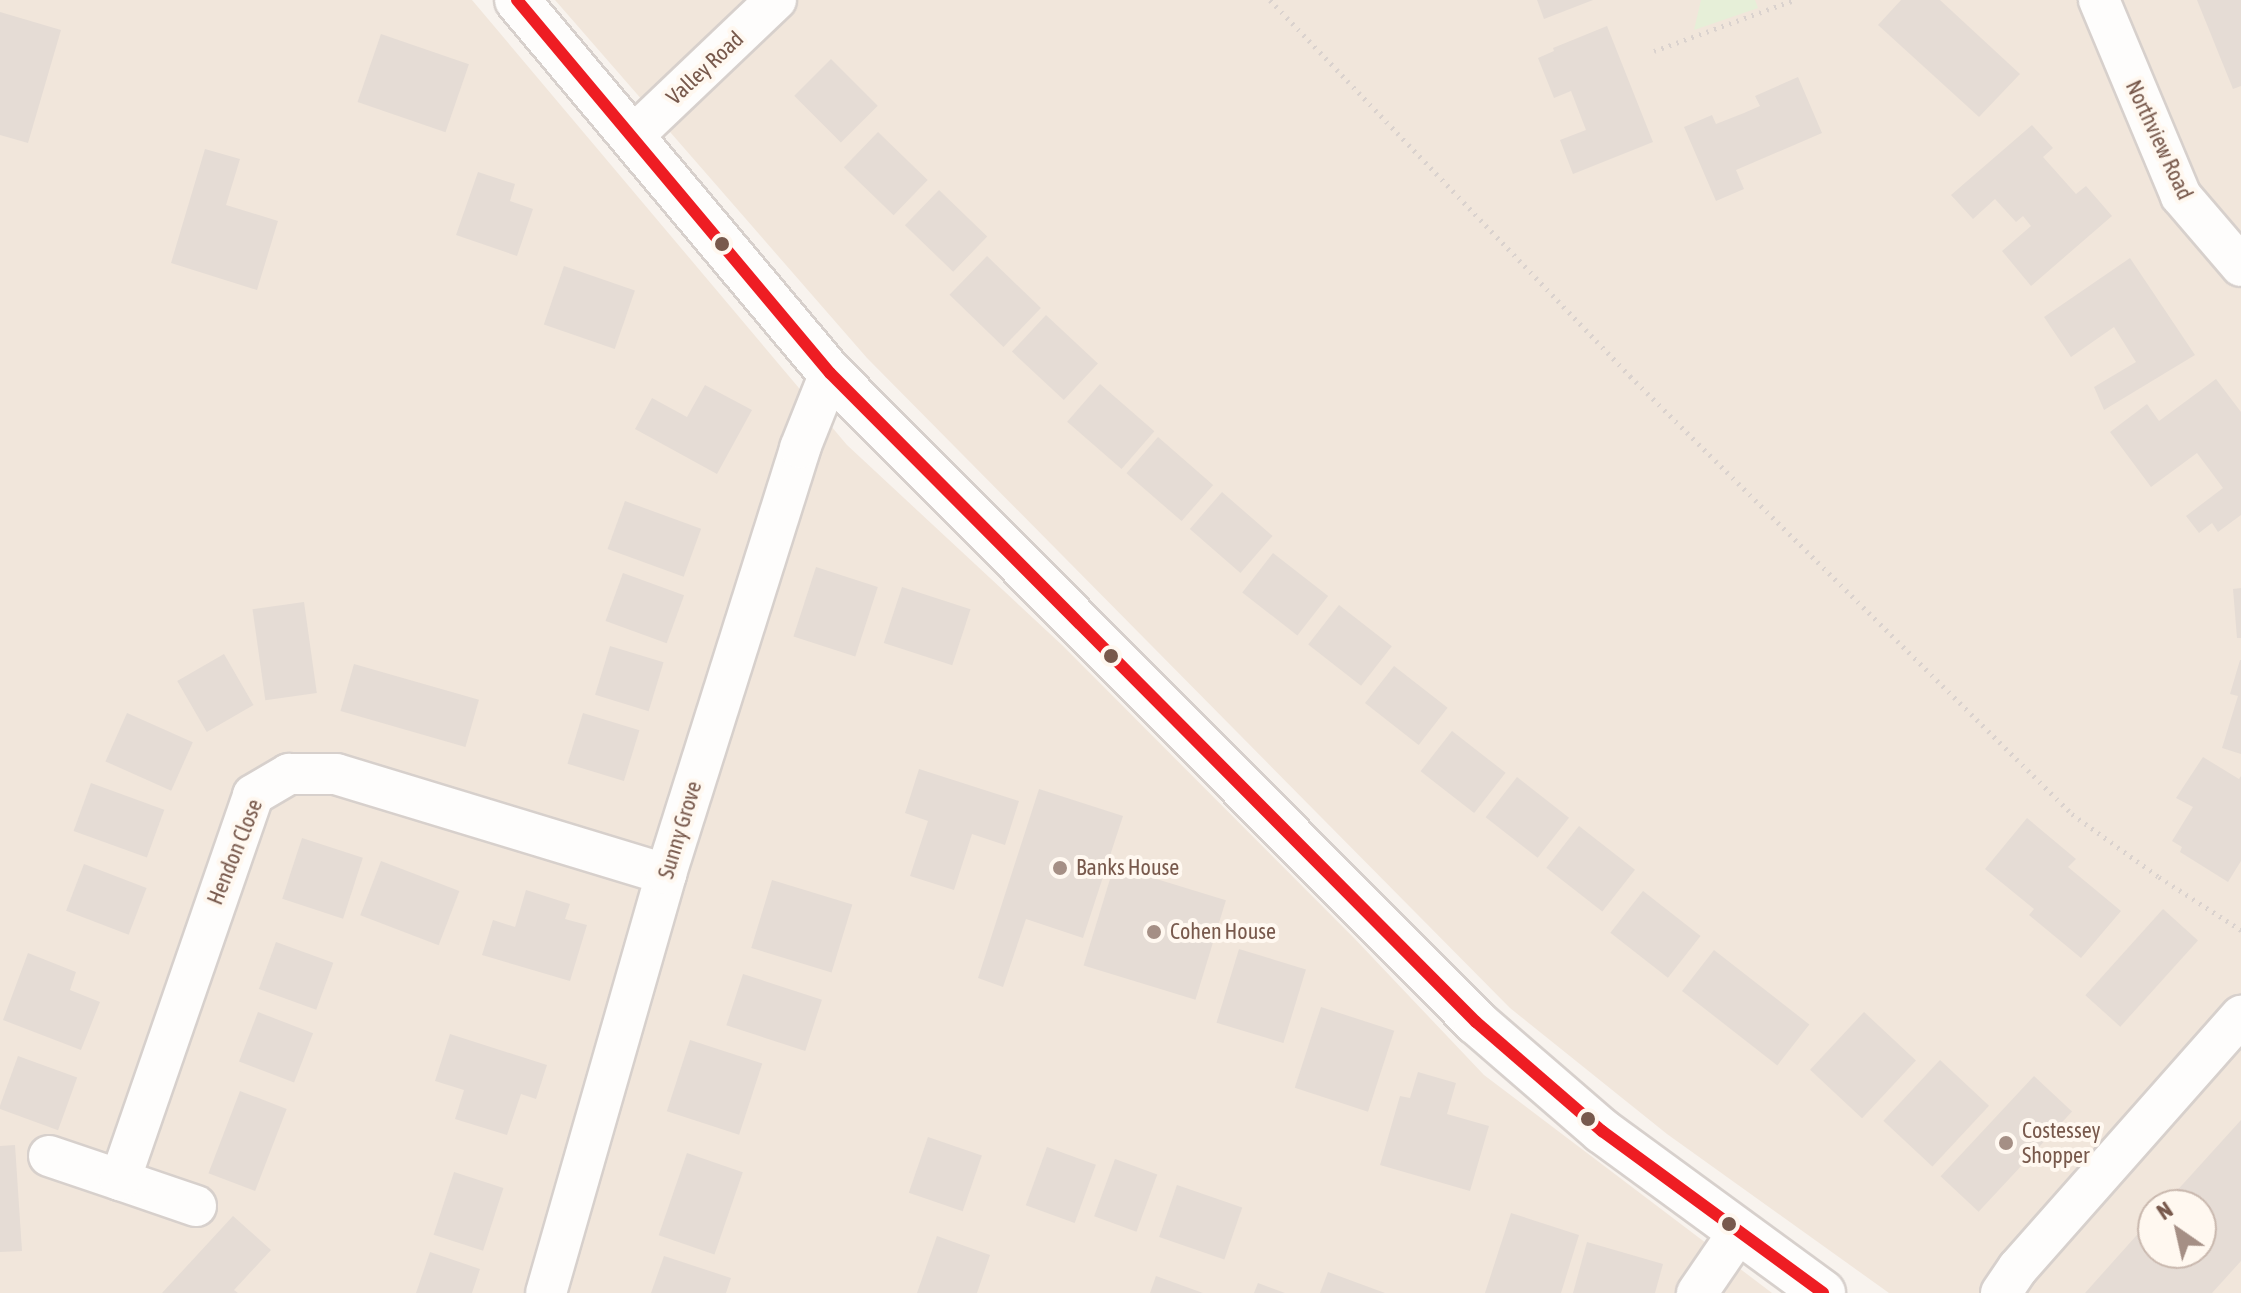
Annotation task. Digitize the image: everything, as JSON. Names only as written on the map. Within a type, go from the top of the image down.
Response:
[{"type":"street","points":[[517,0],[634,135],[830,373],[1476,1022],[1602,1131],[1823,1293]]},
{"type":"street","name":"Valley Road","points":[[634,135],[776,0]]},
{"type":"street","name":"Northview Road","points":[[2099,0],[2181,196],[2241,266]]},
{"type":"street","name":"Sunny Grove","points":[[546,1293],[666,874],[800,448],[830,373]]},
{"type":"street","name":"Hendon Close","points":[[120,1180],[253,795],[289,774],[336,774],[666,874]]},
{"type":"street","points":[[2001,1293],[2018,1268],[2241,1016]]},
{"type":"street","points":[[49,1156],[196,1206]]},
{"type":"street","points":[[1697,1293],[1738,1233]]},
{"type":"path","points":[[1270,0],[1630,376],[2072,814],[2159,877],[2241,930]]},
{"type":"path","points":[[1654,51],[1794,0]]},
{"type":"shaded area","points":[[0,0],[472,0],[847,445],[1062,645],[1355,939],[1484,1075],[1772,1293],[0,1293]]},
{"type":"shaded area","points":[[555,0],[2241,0],[2241,1293],[1889,1293],[1667,1134],[1510,1008],[867,358]]},
{"type":"green space","points":[[1701,0],[1755,0],[1758,8],[1694,30]]},
{"type":"building","points":[[1537,0],[1593,0],[1544,19]]},
{"type":"building","points":[[1901,0],[1940,0],[2020,74],[1979,117],[1878,25]]},
{"type":"building","points":[[2197,0],[2241,0],[2241,86],[2233,89]]},
{"type":"building","points":[[0,12],[61,30],[28,143],[0,135]]},
{"type":"building","points":[[1607,26],[1653,142],[1573,174],[1560,140],[1586,130],[1571,91],[1554,98],[1538,58],[1554,51],[1553,48]]},
{"type":"building","points":[[381,34],[469,64],[445,132],[358,102]]},
{"type":"building","points":[[831,59],[878,106],[841,142],[794,96]]},
{"type":"building","points":[[1798,77],[1822,133],[1736,170],[1744,189],[1716,201],[1684,127],[1712,115],[1716,124],[1760,106],[1755,96]]},
{"type":"building","points":[[2032,125],[2053,148],[2043,157],[2076,194],[2086,186],[2112,216],[2031,286],[2002,251],[2031,226],[2023,216],[2016,222],[1995,199],[1973,219],[1951,195]]},
{"type":"building","points":[[878,132],[928,180],[894,215],[844,167]]},
{"type":"building","points":[[205,149],[240,159],[226,205],[278,221],[257,290],[171,263]]},
{"type":"building","points":[[478,172],[515,184],[510,201],[533,209],[517,256],[456,235]]},
{"type":"building","points":[[939,190],[987,237],[953,272],[905,225]]},
{"type":"building","points":[[987,256],[1041,308],[1003,347],[949,295]]},
{"type":"building","points":[[2130,258],[2195,355],[2104,410],[2094,387],[2136,362],[2114,327],[2071,357],[2044,317]]},
{"type":"building","points":[[564,266],[635,290],[615,349],[544,325]]},
{"type":"building","points":[[1046,315],[1098,363],[1064,400],[1012,352]]},
{"type":"building","points":[[2216,379],[2241,412],[2241,515],[2218,532],[2212,523],[2199,533],[2186,516],[2223,488],[2197,453],[2151,487],[2110,432],[2147,404],[2159,421]]},
{"type":"building","points":[[1100,384],[1154,431],[1122,469],[1067,422]]},
{"type":"building","points":[[705,385],[752,410],[717,474],[635,429],[652,398],[687,417]]},
{"type":"building","points":[[1158,437],[1213,485],[1182,521],[1127,473]]},
{"type":"building","points":[[1222,492],[1273,536],[1240,573],[1190,529]]},
{"type":"building","points":[[625,501],[701,529],[684,577],[608,549]]},
{"type":"building","points":[[1273,553],[1328,596],[1297,635],[1242,592]]},
{"type":"building","points":[[816,567],[878,587],[855,657],[793,636]]},
{"type":"building","points":[[623,573],[684,595],[667,643],[606,621]]},
{"type":"building","points":[[902,587],[970,609],[952,665],[884,643]]},
{"type":"building","points":[[2241,588],[2241,638],[2237,638],[2233,589]]},
{"type":"building","points":[[304,602],[317,693],[265,700],[253,609]]},
{"type":"building","points":[[1339,605],[1392,646],[1361,686],[1308,644]]},
{"type":"building","points":[[610,646],[664,662],[649,711],[595,695]]},
{"type":"building","points":[[224,654],[254,705],[207,732],[177,681]]},
{"type":"building","points":[[2240,660],[2241,754],[2222,748],[2238,696],[2230,694]]},
{"type":"building","points":[[354,664],[479,700],[465,747],[340,711]]},
{"type":"building","points":[[1394,666],[1448,708],[1419,745],[1365,703]]},
{"type":"building","points":[[127,713],[193,742],[171,791],[105,761]]},
{"type":"building","points":[[583,713],[639,730],[624,781],[568,764]]},
{"type":"building","points":[[1452,731],[1506,773],[1474,813],[1421,771]]},
{"type":"building","points":[[2203,757],[2239,779],[2241,776],[2241,861],[2228,882],[2180,852],[2182,847],[2172,841],[2193,807],[2176,798]]},
{"type":"building","points":[[919,769],[1019,801],[1005,845],[972,834],[954,890],[910,876],[928,821],[905,813]]},
{"type":"building","points":[[1517,777],[1569,818],[1538,858],[1486,817]]},
{"type":"building","points":[[91,783],[164,810],[147,858],[74,831]]},
{"type":"building","name":"Banks House","points":[[1039,789],[1123,816],[1083,938],[1026,919],[1003,987],[978,978]]},
{"type":"building","points":[[2027,818],[2076,859],[2068,867],[2121,911],[2081,958],[2029,915],[2034,909],[1985,869]]},
{"type":"building","points":[[1579,826],[1635,870],[1602,911],[1546,868]]},
{"type":"building","points":[[302,838],[363,858],[343,919],[282,899]]},
{"type":"building","points":[[381,861],[459,891],[439,945],[360,915]]},
{"type":"building","points":[[84,864],[147,888],[129,935],[66,911]]},
{"type":"building","name":"Cohen House","points":[[1114,866],[1226,900],[1195,1000],[1084,965]]},
{"type":"building","points":[[772,880],[852,905],[832,972],[751,948]]},
{"type":"building","points":[[526,890],[570,904],[565,919],[587,925],[570,981],[482,955],[493,920],[515,927]]},
{"type":"building","points":[[1643,891],[1701,936],[1668,978],[1610,933]]},
{"type":"building","points":[[2163,909],[2198,940],[2120,1027],[2085,995]]},
{"type":"building","points":[[276,942],[333,963],[316,1010],[259,989]]},
{"type":"building","points":[[1239,949],[1306,969],[1283,1043],[1216,1023]]},
{"type":"building","points":[[1714,950],[1809,1024],[1777,1065],[1682,991]]},
{"type":"building","points":[[28,953],[76,972],[70,990],[100,1002],[81,1050],[3,1020]]},
{"type":"building","points":[[743,974],[822,1000],[805,1051],[726,1025]]},
{"type":"building","points":[[1321,1007],[1394,1031],[1368,1112],[1295,1088]]},
{"type":"building","points":[[258,1012],[313,1033],[294,1083],[239,1061]]},
{"type":"building","points":[[1864,1012],[1916,1060],[1862,1118],[1810,1070]]},
{"type":"building","points":[[450,1034],[547,1065],[536,1099],[521,1094],[507,1135],[455,1119],[464,1090],[435,1081]]},
{"type":"building","points":[[690,1040],[762,1063],[739,1135],[667,1111]]},
{"type":"building","points":[[18,1056],[77,1078],[58,1130],[0,1109]]},
{"type":"building","points":[[1940,1060],[1989,1106],[1932,1166],[1883,1121]]},
{"type":"building","points":[[1418,1072],[1456,1083],[1447,1114],[1489,1126],[1470,1191],[1380,1165],[1400,1096],[1410,1098]]},
{"type":"building","name":"Costessey Shopper","points":[[2034,1076],[2072,1111],[1979,1212],[1941,1176]]},
{"type":"building","points":[[240,1091],[287,1109],[255,1191],[208,1173]]},
{"type":"building","points":[[2241,1120],[2241,1261],[2212,1293],[2085,1293],[2137,1235],[2137,1269],[2217,1269],[2217,1189],[2178,1189]]},
{"type":"building","points":[[928,1137],[982,1156],[963,1211],[909,1193]]},
{"type":"building","points":[[15,1145],[22,1251],[0,1252],[0,1146]]},
{"type":"building","points":[[1047,1147],[1096,1165],[1075,1223],[1026,1205]]},
{"type":"building","points":[[687,1153],[743,1172],[714,1254],[659,1235]]},
{"type":"building","points":[[1115,1159],[1157,1174],[1136,1232],[1094,1216]]},
{"type":"building","points":[[454,1172],[503,1188],[483,1251],[434,1235]]},
{"type":"building","points":[[1177,1185],[1242,1207],[1224,1259],[1159,1237]]},
{"type":"building","points":[[1511,1213],[1579,1235],[1561,1293],[1485,1293]]},
{"type":"building","points":[[233,1216],[271,1250],[234,1290],[238,1293],[162,1293]]},
{"type":"building","points":[[937,1236],[990,1255],[977,1293],[917,1293]]},
{"type":"building","points":[[1587,1242],[1663,1264],[1655,1293],[1573,1293]]},
{"type":"building","points":[[430,1252],[480,1269],[472,1293],[416,1293]]},
{"type":"building","points":[[664,1256],[731,1278],[726,1293],[651,1293]]},
{"type":"building","points":[[1328,1272],[1385,1293],[1320,1293]]},
{"type":"building","points":[[1156,1276],[1203,1293],[1150,1293]]},
{"type":"building","points":[[1258,1283],[1285,1293],[1254,1293]]},
{"type":"transit line","points":[[517,0],[830,373],[1476,1022],[1602,1131],[1823,1293]]},
{"type":"place","name":"Banks House","points":[[1060,868]]},
{"type":"place","name":"Cohen House","points":[[1154,932]]},
{"type":"place","name":"Costessey Shopper","points":[[2006,1143]]}]
